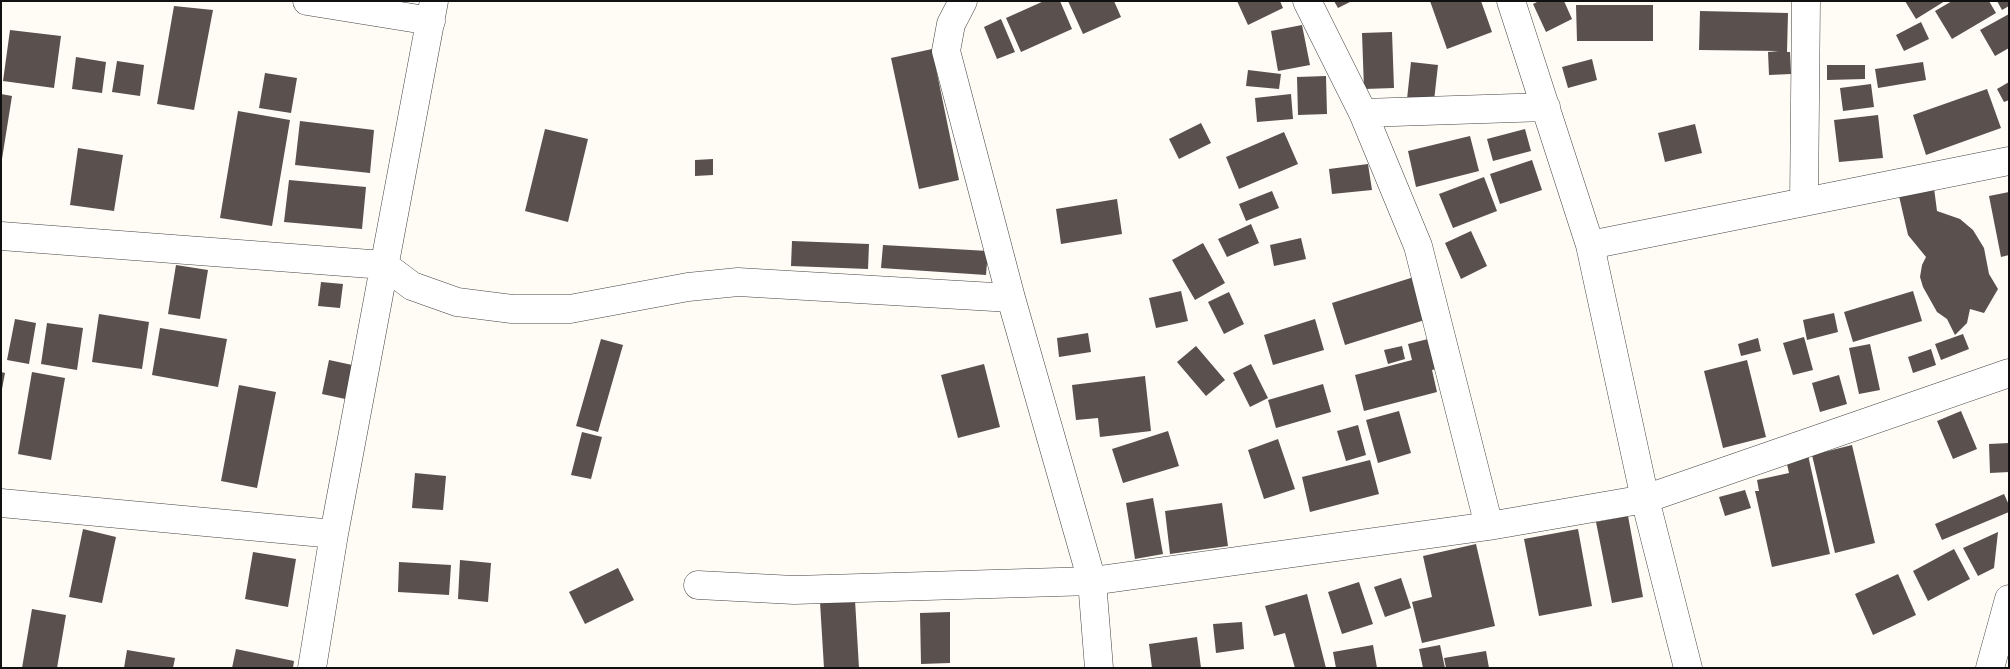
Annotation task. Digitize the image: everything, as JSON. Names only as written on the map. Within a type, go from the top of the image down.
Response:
[{"type":"street","points":[[307,1],[432,11],[334,534],[312,668]]},
{"type":"street","points":[[963,1],[951,24],[946,51],[1011,298],[1092,581],[1099,668]]},
{"type":"street","points":[[1307,1],[1362,112],[1418,246],[1489,526]]},
{"type":"street","points":[[1511,1],[1590,245],[1645,499],[1688,668]]},
{"type":"street","points":[[1804,202],[1806,1]]},
{"type":"street","points":[[1362,112],[1546,107]]},
{"type":"street","points":[[1590,245],[2009,160]]},
{"type":"street","points":[[1,236],[384,266],[412,286],[457,302],[512,309],[570,309],[688,287],[738,282],[1011,298]]},
{"type":"street","points":[[698,585],[794,590],[1092,581],[1489,526],[1645,499],[2009,373]]},
{"type":"street","points":[[1,503],[334,534]]},
{"type":"street","points":[[1990,668],[2009,599]]},
{"type":"building","points":[[1044,1],[1060,1],[1072,29],[1021,52],[1006,18]]},
{"type":"building","points":[[1068,1],[1114,1],[1121,17],[1083,34]]},
{"type":"building","points":[[1237,1],[1280,1],[1283,8],[1248,25]]},
{"type":"building","points":[[1334,1],[1352,1],[1338,8]]},
{"type":"building","points":[[1430,1],[1481,1],[1492,32],[1447,49]]},
{"type":"building","points":[[1539,1],[1564,1],[1572,19],[1546,32],[1533,4]]},
{"type":"building","points":[[1905,1],[1945,1],[1916,19]]},
{"type":"building","points":[[1952,1],[1989,1],[1996,13],[1952,39],[1935,11]]},
{"type":"building","points":[[1997,1],[2009,1],[2009,6],[2002,10]]},
{"type":"building","points":[[1576,5],[1653,5],[1653,41],[1577,41]]},
{"type":"building","points":[[174,6],[213,10],[194,110],[157,104]]},
{"type":"building","points":[[1700,11],[1788,13],[1787,52],[1790,52],[1791,74],[1769,75],[1768,52],[1779,51],[1699,50]]},
{"type":"building","points":[[2009,14],[2009,48],[1995,56],[1980,30]]},
{"type":"building","points":[[1001,19],[1015,52],[997,59],[984,27]]},
{"type":"building","points":[[1921,22],[1929,39],[1904,51],[1896,35]]},
{"type":"building","points":[[1302,25],[1310,65],[1278,71],[1271,31]]},
{"type":"building","points":[[10,30],[61,36],[54,88],[3,81]]},
{"type":"building","points":[[1392,32],[1394,88],[1364,89],[1362,33]]},
{"type":"building","points":[[932,49],[959,180],[919,189],[891,58]]},
{"type":"building","points":[[76,57],[106,62],[102,93],[72,89]]},
{"type":"building","points":[[1592,59],[1597,80],[1568,88],[1562,67]]},
{"type":"building","points":[[117,61],[144,65],[140,96],[112,92]]},
{"type":"building","points":[[1411,62],[1438,65],[1434,101],[1407,99]]},
{"type":"building","points":[[1923,62],[1926,80],[1878,88],[1875,69]]},
{"type":"building","points":[[1827,65],[1865,65],[1865,79],[1827,80]]},
{"type":"building","points":[[1248,70],[1281,74],[1279,89],[1246,86]]},
{"type":"building","points":[[265,73],[297,78],[291,113],[259,108]]},
{"type":"building","points":[[1326,76],[1327,114],[1298,115],[1297,77]]},
{"type":"building","points":[[2009,82],[2009,100],[2004,102],[1997,89]]},
{"type":"building","points":[[1871,84],[1874,107],[1843,111],[1840,88]]},
{"type":"building","points":[[1987,89],[2001,128],[1926,155],[1913,115]]},
{"type":"building","points":[[1,94],[12,96],[2,159],[1,159]]},
{"type":"building","points":[[1291,94],[1293,119],[1257,122],[1255,98]]},
{"type":"building","points":[[238,111],[290,120],[272,226],[220,218]]},
{"type":"building","points":[[1878,115],[1883,158],[1839,162],[1834,120]]},
{"type":"building","points":[[300,121],[374,130],[370,173],[295,165]]},
{"type":"building","points":[[1201,123],[1211,143],[1179,159],[1169,139]]},
{"type":"building","points":[[1695,124],[1702,153],[1665,162],[1658,133]]},
{"type":"building","points":[[545,129],[588,139],[568,222],[525,211]]},
{"type":"building","points":[[1525,129],[1531,151],[1493,161],[1487,139]]},
{"type":"building","points":[[1284,132],[1298,164],[1239,189],[1226,157]]},
{"type":"building","points":[[1470,136],[1479,171],[1416,187],[1408,151]]},
{"type":"building","points":[[78,148],[123,155],[114,211],[70,205]]},
{"type":"building","points":[[713,159],[713,175],[695,176],[695,160]]},
{"type":"building","points":[[1532,160],[1542,190],[1500,204],[1490,174]]},
{"type":"building","points":[[1368,164],[1372,190],[1332,194],[1329,169]]},
{"type":"building","points":[[1484,177],[1497,211],[1453,228],[1439,194]]},
{"type":"building","points":[[289,180],[366,187],[362,229],[284,222]]},
{"type":"building","points":[[1934,188],[1937,211],[1960,219],[1973,230],[1984,248],[1989,274],[1998,289],[1984,313],[1970,309],[1967,323],[1955,335],[1947,319],[1937,312],[1923,287],[1920,277],[1922,265],[1926,257],[1908,235],[1899,196]]},
{"type":"building","points":[[1272,191],[1279,208],[1246,221],[1239,204]]},
{"type":"building","points":[[2009,192],[2009,255],[2001,257],[1989,196]]},
{"type":"building","points":[[1117,199],[1122,234],[1061,244],[1056,209]]},
{"type":"building","points":[[1251,224],[1259,243],[1227,257],[1218,239]]},
{"type":"building","points":[[1471,231],[1487,266],[1461,279],[1445,243]]},
{"type":"building","points":[[1301,238],[1306,259],[1274,266],[1270,245]]},
{"type":"building","points":[[792,241],[869,244],[868,269],[791,266]]},
{"type":"building","points":[[1203,243],[1225,283],[1195,300],[1172,260]]},
{"type":"building","points":[[883,245],[988,251],[986,275],[881,268]]},
{"type":"building","points":[[176,265],[208,270],[200,319],[168,314]]},
{"type":"building","points":[[1417,276],[1431,318],[1345,345],[1332,303]]},
{"type":"building","points":[[321,282],[343,284],[340,308],[318,306]]},
{"type":"building","points":[[1181,291],[1188,321],[1156,328],[1149,298]]},
{"type":"building","points":[[1913,291],[1922,321],[1853,342],[1844,312]]},
{"type":"building","points":[[1229,292],[1244,324],[1224,334],[1208,302]]},
{"type":"building","points":[[1834,313],[1838,332],[1807,340],[1803,320]]},
{"type":"building","points":[[99,314],[149,322],[142,369],[92,362]]},
{"type":"building","points":[[15,319],[36,323],[29,364],[7,360]]},
{"type":"building","points":[[1315,319],[1324,350],[1273,365],[1264,335]]},
{"type":"building","points":[[47,323],[83,328],[77,370],[41,364]]},
{"type":"building","points":[[160,328],[227,339],[218,387],[152,375]]},
{"type":"building","points":[[1088,333],[1091,352],[1059,357],[1057,338]]},
{"type":"building","points":[[1963,334],[1969,349],[1941,360],[1935,344]]},
{"type":"building","points":[[1436,337],[1443,367],[1432,370],[1437,392],[1364,411],[1355,375],[1412,360],[1408,344]]},
{"type":"building","points":[[1804,337],[1813,370],[1793,375],[1783,343]]},
{"type":"building","points":[[1758,338],[1761,351],[1741,356],[1738,344]]},
{"type":"building","points":[[601,339],[623,345],[598,432],[576,426]]},
{"type":"building","points":[[1870,344],[1880,390],[1859,394],[1849,348]]},
{"type":"building","points":[[1196,346],[1225,380],[1206,396],[1177,362]]},
{"type":"building","points":[[1402,346],[1405,359],[1388,364],[1384,350]]},
{"type":"building","points":[[1931,349],[1936,365],[1913,373],[1908,357]]},
{"type":"building","points":[[329,360],[357,366],[350,400],[322,394]]},
{"type":"building","points":[[1747,360],[1766,437],[1723,448],[1704,371]]},
{"type":"building","points":[[984,364],[1000,427],[958,438],[941,375]]},
{"type":"building","points":[[1251,364],[1268,398],[1250,407],[1233,373]]},
{"type":"building","points":[[1,372],[5,373],[2,389],[1,388]]},
{"type":"building","points":[[32,372],[65,378],[51,460],[18,454]]},
{"type":"building","points":[[1839,375],[1847,404],[1820,412],[1812,383]]},
{"type":"building","points":[[1145,376],[1151,431],[1100,437],[1098,418],[1076,420],[1072,385]]},
{"type":"building","points":[[1323,384],[1331,412],[1276,428],[1268,400]]},
{"type":"building","points":[[239,385],[276,392],[257,488],[221,481]]},
{"type":"building","points":[[1399,411],[1411,453],[1378,463],[1366,420]]},
{"type":"building","points":[[1961,411],[1977,449],[1953,459],[1937,421]]},
{"type":"building","points":[[1358,425],[1366,455],[1346,461],[1337,431]]},
{"type":"building","points":[[1168,431],[1179,466],[1123,483],[1112,449]]},
{"type":"building","points":[[582,432],[602,437],[591,479],[571,475]]},
{"type":"building","points":[[1278,439],[1295,489],[1264,499],[1248,450]]},
{"type":"building","points":[[2009,443],[2009,472],[1990,473],[1989,444]]},
{"type":"building","points":[[1852,445],[1875,543],[1835,553],[1812,455]]},
{"type":"building","points":[[1808,455],[1830,554],[1772,567],[1755,491],[1759,491],[1757,480],[1789,473],[1786,460]]},
{"type":"building","points":[[1370,460],[1379,494],[1310,512],[1302,477]]},
{"type":"building","points":[[415,473],[446,476],[443,510],[412,508]]},
{"type":"building","points":[[1745,490],[1751,508],[1725,516],[1719,497]]},
{"type":"building","points":[[2004,494],[2009,505],[2009,512],[1942,540],[1935,524]]},
{"type":"building","points":[[1153,498],[1163,554],[1135,559],[1126,503]]},
{"type":"building","points":[[1222,503],[1228,546],[1170,554],[1165,511]]},
{"type":"building","points":[[1628,516],[1643,597],[1612,603],[1596,522]]},
{"type":"building","points":[[83,529],[116,537],[102,603],[69,597]]},
{"type":"building","points":[[1578,529],[1592,606],[1539,616],[1524,539]]},
{"type":"building","points":[[1998,532],[1994,568],[1978,576],[1963,548]]},
{"type":"building","points":[[1476,544],[1495,626],[1422,643],[1412,602],[1432,597],[1423,556]]},
{"type":"building","points":[[1954,549],[1970,579],[1928,601],[1913,571]]},
{"type":"building","points":[[253,552],[296,559],[288,607],[245,599]]},
{"type":"building","points":[[460,560],[491,563],[488,602],[458,599]]},
{"type":"building","points":[[399,562],[451,565],[449,595],[398,592]]},
{"type":"building","points":[[618,568],[634,600],[585,624],[569,592]]},
{"type":"building","points":[[1898,574],[1916,615],[1873,635],[1855,594]]},
{"type":"building","points":[[1401,578],[1411,608],[1385,617],[1374,587]]},
{"type":"building","points":[[1359,582],[1373,624],[1342,634],[1328,592]]},
{"type":"building","points":[[1307,594],[1326,668],[1295,668],[1285,633],[1274,636],[1265,606]]},
{"type":"building","points":[[855,600],[859,668],[824,668],[820,602]]},
{"type":"building","points":[[32,609],[66,615],[57,668],[22,668]]},
{"type":"building","points":[[950,612],[950,663],[921,664],[920,613]]},
{"type":"building","points":[[1242,622],[1244,649],[1216,653],[1213,624]]},
{"type":"building","points":[[1197,637],[1201,668],[1152,668],[1149,644]]},
{"type":"building","points":[[1373,645],[1377,668],[1336,668],[1333,652]]},
{"type":"building","points":[[1440,645],[1445,668],[1423,668],[1419,649]]},
{"type":"building","points":[[236,649],[294,661],[293,668],[232,668]]},
{"type":"building","points":[[127,650],[175,658],[173,668],[124,668]]},
{"type":"building","points":[[1486,651],[1489,668],[1446,668],[1444,658]]}]
